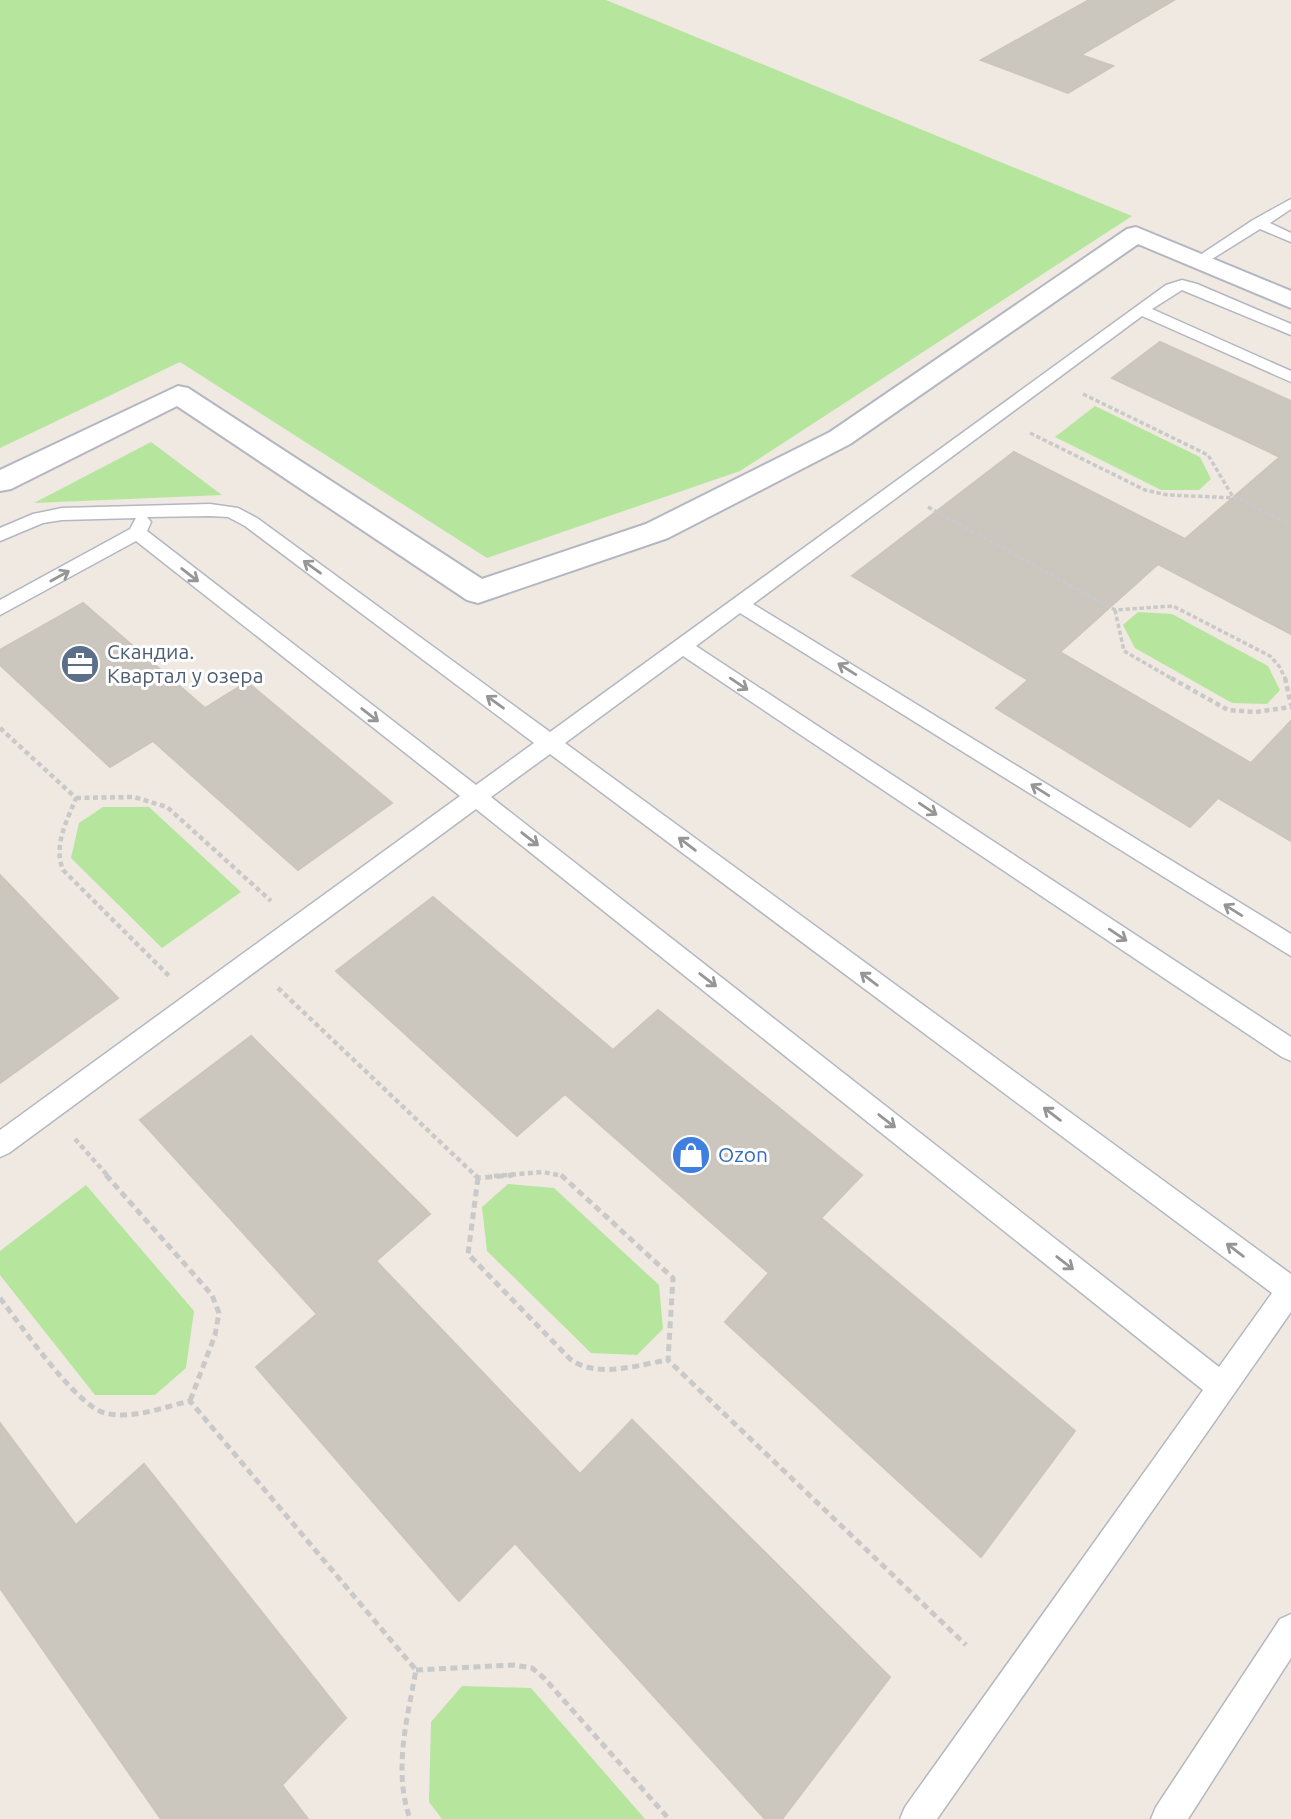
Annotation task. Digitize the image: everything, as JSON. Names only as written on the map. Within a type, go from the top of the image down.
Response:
[{"type":"street","points":[[0,482],[178,394],[478,592],[657,531],[840,438],[1136,234],[1291,300]]},
{"type":"lane","points":[[1199,261],[1291,203]]},
{"type":"lane","points":[[1258,223],[1291,238]]},
{"type":"lane","points":[[0,1145],[1171,288],[1182,285],[1291,330]]},
{"type":"lane","points":[[1141,310],[1291,376]]},
{"type":"lane","points":[[0,535],[39,518],[62,514],[211,510],[232,512],[251,522],[1290,1290],[917,1819]]},
{"type":"lane","points":[[0,608],[136,533],[147,512]]},
{"type":"lane","points":[[136,533],[476,797],[1222,1387]]},
{"type":"lane","points":[[740,604],[1291,946]]},
{"type":"lane","points":[[682,646],[1291,1050]]},
{"type":"lane","points":[[1168,1819],[1291,1630]]},
{"type":"path","points":[[1080,393],[1208,455],[1233,497]]},
{"type":"path","points":[[1028,432],[1145,490],[1163,496],[1233,497],[1291,525]]},
{"type":"path","points":[[920,503],[1115,610],[1174,606],[1259,650],[1279,663],[1291,706],[1243,712],[1231,712],[1220,707],[1124,651],[1115,610]]},
{"type":"path","points":[[0,728],[76,798],[137,797],[156,800],[167,807],[273,903]]},
{"type":"path","points":[[76,798],[58,849],[58,861],[63,870],[170,977]]},
{"type":"path","points":[[277,987],[478,1178],[543,1172],[560,1174],[663,1266],[673,1278],[674,1294],[668,1360]]},
{"type":"path","points":[[75,1139],[212,1295],[219,1313],[217,1324],[190,1401]]},
{"type":"path","points":[[478,1178],[468,1254],[570,1359],[582,1368],[600,1370],[668,1360]]},
{"type":"path","points":[[0,1298],[83,1400],[101,1413],[123,1414],[190,1401]]},
{"type":"path","points":[[668,1360],[966,1645]]},
{"type":"path","points":[[190,1401],[416,1670],[400,1780],[402,1803],[410,1819]]},
{"type":"path","points":[[416,1670],[513,1665],[532,1668],[544,1678],[669,1819]]},
{"type":"green space","points":[[0,0],[606,0],[1132,216],[740,471],[487,558],[180,362],[0,448]]},
{"type":"green space","points":[[1095,406],[1200,457],[1211,479],[1199,490],[1161,490],[1055,437]]},
{"type":"green space","points":[[151,442],[222,495],[34,503]]},
{"type":"green space","points":[[1138,612],[1172,614],[1268,666],[1280,690],[1267,704],[1232,703],[1135,648],[1123,625]]},
{"type":"green space","points":[[103,807],[149,807],[241,892],[162,948],[71,858],[79,823]]},
{"type":"green space","points":[[508,1184],[554,1188],[659,1285],[663,1329],[637,1355],[591,1353],[487,1251],[482,1207]]},
{"type":"green space","points":[[86,1185],[194,1311],[186,1368],[155,1395],[95,1395],[0,1275],[0,1251]]},
{"type":"green space","points":[[462,1686],[531,1688],[645,1819],[442,1819],[429,1802],[431,1722]]},
{"type":"building","points":[[1089,0],[1174,0],[1081,55],[1113,66],[1068,93],[981,60]]},
{"type":"building","points":[[1160,342],[1291,401],[1291,634],[1158,564],[1060,652],[1251,763],[1291,721],[1291,841],[1218,798],[1190,827],[996,708],[1028,680],[852,576],[1014,452],[1185,539],[1280,457],[1112,378]]},
{"type":"building","points":[[83,603],[205,708],[247,682],[392,803],[298,870],[153,741],[110,767],[0,665],[0,650]]},
{"type":"building","points":[[0,875],[118,998],[0,1083]]},
{"type":"building","points":[[433,897],[613,1050],[658,1010],[862,1175],[821,1218],[1075,1431],[981,1557],[725,1322],[769,1273],[565,1094],[517,1136],[336,971]]},
{"type":"building","points":[[251,1036],[430,1214],[376,1261],[580,1474],[632,1420],[890,1677],[782,1819],[765,1819],[515,1543],[459,1601],[256,1367],[317,1314],[140,1120]]},
{"type":"building","points":[[0,1423],[76,1525],[144,1464],[346,1718],[282,1785],[308,1819],[161,1819],[0,1588]]},
{"type":"place","name":"Скандиа. Квартал у озера","points":[[80,664]]},
{"type":"place","name":"Ozon","points":[[691,1155]]}]
